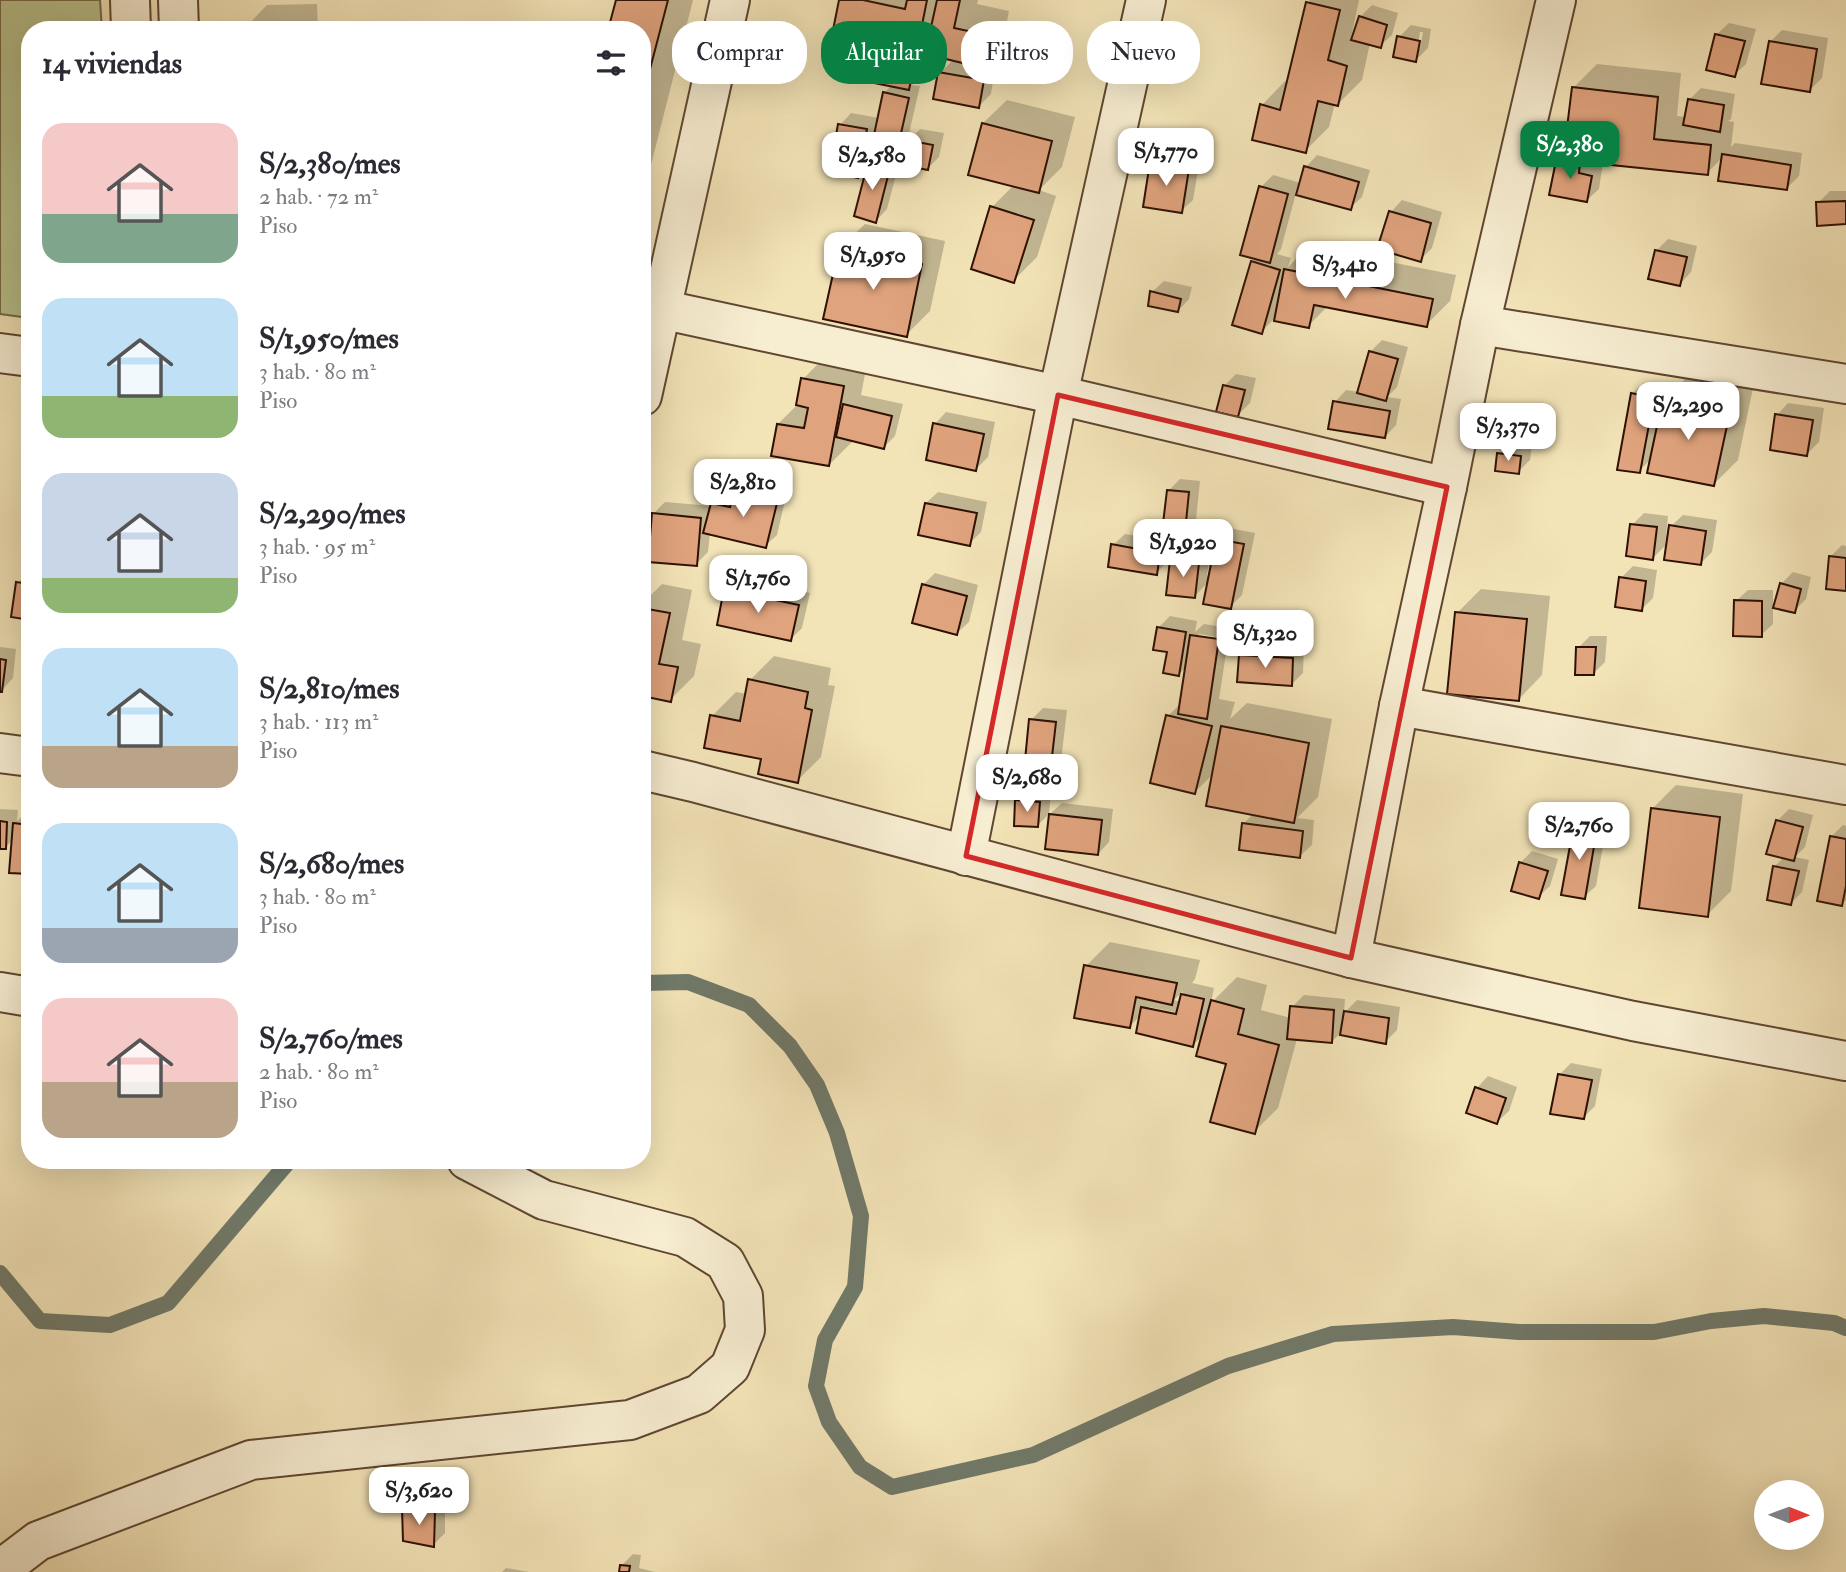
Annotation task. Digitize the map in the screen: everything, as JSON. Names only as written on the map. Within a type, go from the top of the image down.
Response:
[{"type":"street","points":[[130,0],[131,21]]},
{"type":"street","points":[[178,0],[179,21]]},
{"type":"street","points":[[651,352],[730,0]]},
{"type":"street","points":[[966,856],[1058,395],[1146,0]]},
{"type":"street","points":[[1351,958],[1399,706],[1480,325],[1556,0]]},
{"type":"street","points":[[660,309],[1058,395],[1447,487]]},
{"type":"street","points":[[1480,325],[1846,384]]},
{"type":"street","points":[[0,353],[21,356]]},
{"type":"street","points":[[1399,706],[1846,785]]},
{"type":"street","points":[[0,753],[21,756]]},
{"type":"street","points":[[651,773],[1351,958],[1633,1021],[1846,1061]]},
{"type":"street","points":[[0,992],[21,996]]},
{"type":"street","points":[[0,1570],[38,1541],[251,1460],[630,1420],[699,1394],[730,1367],[745,1330],[743,1296],[724,1262],[685,1237],[544,1200],[484,1169]]},
{"type":"highlighted area","points":[[1058,395],[1447,487],[1351,958],[966,856]]},
{"type":"green space","points":[[0,0],[100,0],[101,21],[21,21],[21,317],[0,314]]},
{"type":"building","points":[[616,0],[668,0],[651,65],[651,21],[610,21]]},
{"type":"building","points":[[839,0],[863,0],[905,9],[907,0],[927,0],[923,21],[835,21]]},
{"type":"building","points":[[937,0],[960,0],[954,28],[961,29],[961,63],[947,59],[947,21],[932,21]]},
{"type":"building","points":[[1306,2],[1340,10],[1328,60],[1347,66],[1338,106],[1318,101],[1306,153],[1252,140],[1260,104],[1280,110]]},
{"type":"building","points":[[1359,16],[1387,25],[1381,48],[1351,40]]},
{"type":"building","points":[[1715,34],[1745,41],[1735,77],[1706,70]]},
{"type":"building","points":[[1397,36],[1420,41],[1416,62],[1393,57]]},
{"type":"building","points":[[1769,41],[1817,49],[1810,92],[1761,84]]},
{"type":"building","points":[[947,74],[961,76],[961,84],[983,84],[979,108],[933,99],[936,84],[947,84]]},
{"type":"building","points":[[879,84],[910,84],[909,90]]},
{"type":"building","points":[[1572,87],[1658,97],[1654,139],[1711,145],[1708,175],[1592,163],[1594,139],[1566,136]]},
{"type":"building","points":[[883,92],[909,98],[895,160],[870,154]]},
{"type":"building","points":[[1688,99],[1724,105],[1720,132],[1683,125]]},
{"type":"building","points":[[982,123],[1052,141],[1039,193],[968,175]]},
{"type":"building","points":[[838,124],[867,129],[858,178],[840,174],[843,153],[833,152]]},
{"type":"building","points":[[907,140],[933,145],[928,170],[902,165]]},
{"type":"building","points":[[1722,154],[1791,165],[1787,190],[1718,181]]},
{"type":"building","points":[[1557,156],[1580,161],[1579,173],[1592,176],[1587,202],[1549,195]]},
{"type":"building","points":[[868,162],[890,168],[876,223],[854,216]]},
{"type":"building","points":[[1150,162],[1189,169],[1182,213],[1143,207]]},
{"type":"building","points":[[1304,166],[1359,182],[1351,210],[1296,195]]},
{"type":"building","points":[[1259,186],[1288,194],[1270,263],[1240,255]]},
{"type":"building","points":[[1846,201],[1846,224],[1817,226],[1816,202]]},
{"type":"building","points":[[990,206],[1034,220],[1014,283],[971,269]]},
{"type":"building","points":[[1389,211],[1431,223],[1421,262],[1377,249]]},
{"type":"building","points":[[839,247],[922,264],[907,337],[823,319]]},
{"type":"building","points":[[1655,250],[1687,257],[1680,286],[1648,279]]},
{"type":"building","points":[[1251,261],[1280,270],[1262,334],[1232,325]]},
{"type":"building","points":[[1284,269],[1433,299],[1427,327],[1314,305],[1309,328],[1274,321]]},
{"type":"building","points":[[1150,291],[1181,299],[1178,312],[1148,306]]},
{"type":"building","points":[[1369,351],[1398,359],[1386,401],[1357,393]]},
{"type":"building","points":[[801,378],[844,386],[829,466],[771,456],[777,424],[804,428],[808,408],[796,405]]},
{"type":"building","points":[[1223,385],[1245,390],[1238,417],[1216,412]]},
{"type":"building","points":[[1631,393],[1654,398],[1640,473],[1617,470]]},
{"type":"building","points":[[1663,398],[1730,412],[1714,486],[1647,473]]},
{"type":"building","points":[[1333,401],[1390,411],[1385,438],[1328,429]]},
{"type":"building","points":[[843,404],[892,416],[884,449],[836,437]]},
{"type":"building","points":[[1775,414],[1813,420],[1807,456],[1770,450]]},
{"type":"building","points":[[933,423],[984,434],[976,471],[926,460]]},
{"type":"building","points":[[1497,453],[1521,456],[1519,474],[1495,471]]},
{"type":"building","points":[[735,489],[778,499],[766,548],[703,533],[711,503],[730,507]]},
{"type":"building","points":[[1167,490],[1189,492],[1183,552],[1160,549]]},
{"type":"building","points":[[925,503],[977,513],[970,546],[918,535]]},
{"type":"building","points":[[652,513],[701,518],[697,566],[651,562]]},
{"type":"building","points":[[1630,524],[1657,527],[1653,560],[1626,556]]},
{"type":"building","points":[[1669,525],[1706,531],[1701,565],[1664,560]]},
{"type":"building","points":[[1216,539],[1244,544],[1231,609],[1203,604]]},
{"type":"building","points":[[1111,544],[1160,553],[1157,575],[1108,567]]},
{"type":"building","points":[[1829,556],[1846,558],[1846,591],[1826,589]]},
{"type":"building","points":[[1170,560],[1199,563],[1195,598],[1166,595]]},
{"type":"building","points":[[1619,577],[1646,581],[1642,611],[1615,607]]},
{"type":"building","points":[[16,582],[21,583],[21,619],[11,617]]},
{"type":"building","points":[[1780,583],[1801,589],[1795,613],[1773,608]]},
{"type":"building","points":[[922,584],[967,596],[957,635],[912,623]]},
{"type":"building","points":[[724,589],[799,605],[791,641],[717,625]]},
{"type":"building","points":[[1734,600],[1762,601],[1762,637],[1733,636]]},
{"type":"building","points":[[651,610],[670,613],[659,664],[678,667],[671,702],[651,698]]},
{"type":"building","points":[[1455,612],[1527,619],[1519,701],[1447,694]]},
{"type":"building","points":[[1157,627],[1186,632],[1179,676],[1163,673],[1167,652],[1153,650]]},
{"type":"building","points":[[1190,635],[1219,639],[1207,719],[1178,714]]},
{"type":"building","points":[[1576,647],[1596,647],[1594,675],[1575,675]]},
{"type":"building","points":[[1239,655],[1293,658],[1292,686],[1237,682]]},
{"type":"building","points":[[0,659],[6,660],[2,692],[0,692]]},
{"type":"building","points":[[748,679],[808,692],[805,708],[812,710],[798,783],[758,774],[761,759],[704,748],[710,715],[740,721]]},
{"type":"building","points":[[1166,715],[1212,726],[1195,794],[1150,783]]},
{"type":"building","points":[[1029,719],[1056,722],[1049,783],[1023,781]]},
{"type":"building","points":[[1221,726],[1309,743],[1294,823],[1206,806]]},
{"type":"building","points":[[1015,800],[1040,802],[1038,827],[1014,826]]},
{"type":"building","points":[[1651,808],[1720,817],[1708,917],[1639,908]]},
{"type":"building","points":[[1049,814],[1102,820],[1098,855],[1045,849]]},
{"type":"building","points":[[1776,820],[1803,827],[1794,861],[1766,854]]},
{"type":"building","points":[[0,821],[7,822],[6,849],[0,849]]},
{"type":"building","points":[[13,823],[21,824],[21,874],[9,873]]},
{"type":"building","points":[[1242,823],[1303,831],[1300,858],[1239,850]]},
{"type":"building","points":[[1574,824],[1597,829],[1585,899],[1561,895]]},
{"type":"building","points":[[1830,836],[1846,839],[1846,886],[1842,906],[1817,901]]},
{"type":"building","points":[[1519,862],[1548,871],[1539,899],[1511,891]]},
{"type":"building","points":[[1773,866],[1799,871],[1791,905],[1767,900]]},
{"type":"building","points":[[1084,965],[1177,983],[1172,1005],[1136,997],[1130,1028],[1074,1018]]},
{"type":"building","points":[[1181,994],[1204,999],[1193,1047],[1136,1033],[1141,1007],[1176,1014]]},
{"type":"building","points":[[1211,1000],[1244,1009],[1238,1034],[1279,1045],[1255,1134],[1210,1122],[1226,1064],[1196,1056]]},
{"type":"building","points":[[1290,1006],[1334,1010],[1332,1043],[1287,1039]]},
{"type":"building","points":[[1344,1011],[1389,1018],[1386,1044],[1340,1035]]},
{"type":"building","points":[[1558,1074],[1592,1080],[1584,1119],[1550,1114]]},
{"type":"building","points":[[1475,1087],[1506,1098],[1497,1124],[1466,1113]]},
{"type":"building","points":[[402,1508],[435,1511],[434,1547],[403,1541]]},
{"type":"building","points":[[620,1565],[630,1566],[629,1572],[619,1572]]},
{"type":"waterway","points":[[651,983],[688,982],[749,1005],[790,1046],[817,1085],[837,1133],[861,1216],[855,1287],[825,1340],[816,1386],[829,1422],[860,1467],[892,1487],[1033,1455],[1228,1366],[1333,1334],[1453,1327],[1519,1332],[1654,1332],[1711,1321],[1764,1316],[1834,1323],[1846,1328]]},
{"type":"waterway","points":[[0,1273],[40,1321],[110,1325],[168,1303],[282,1169]]}]
